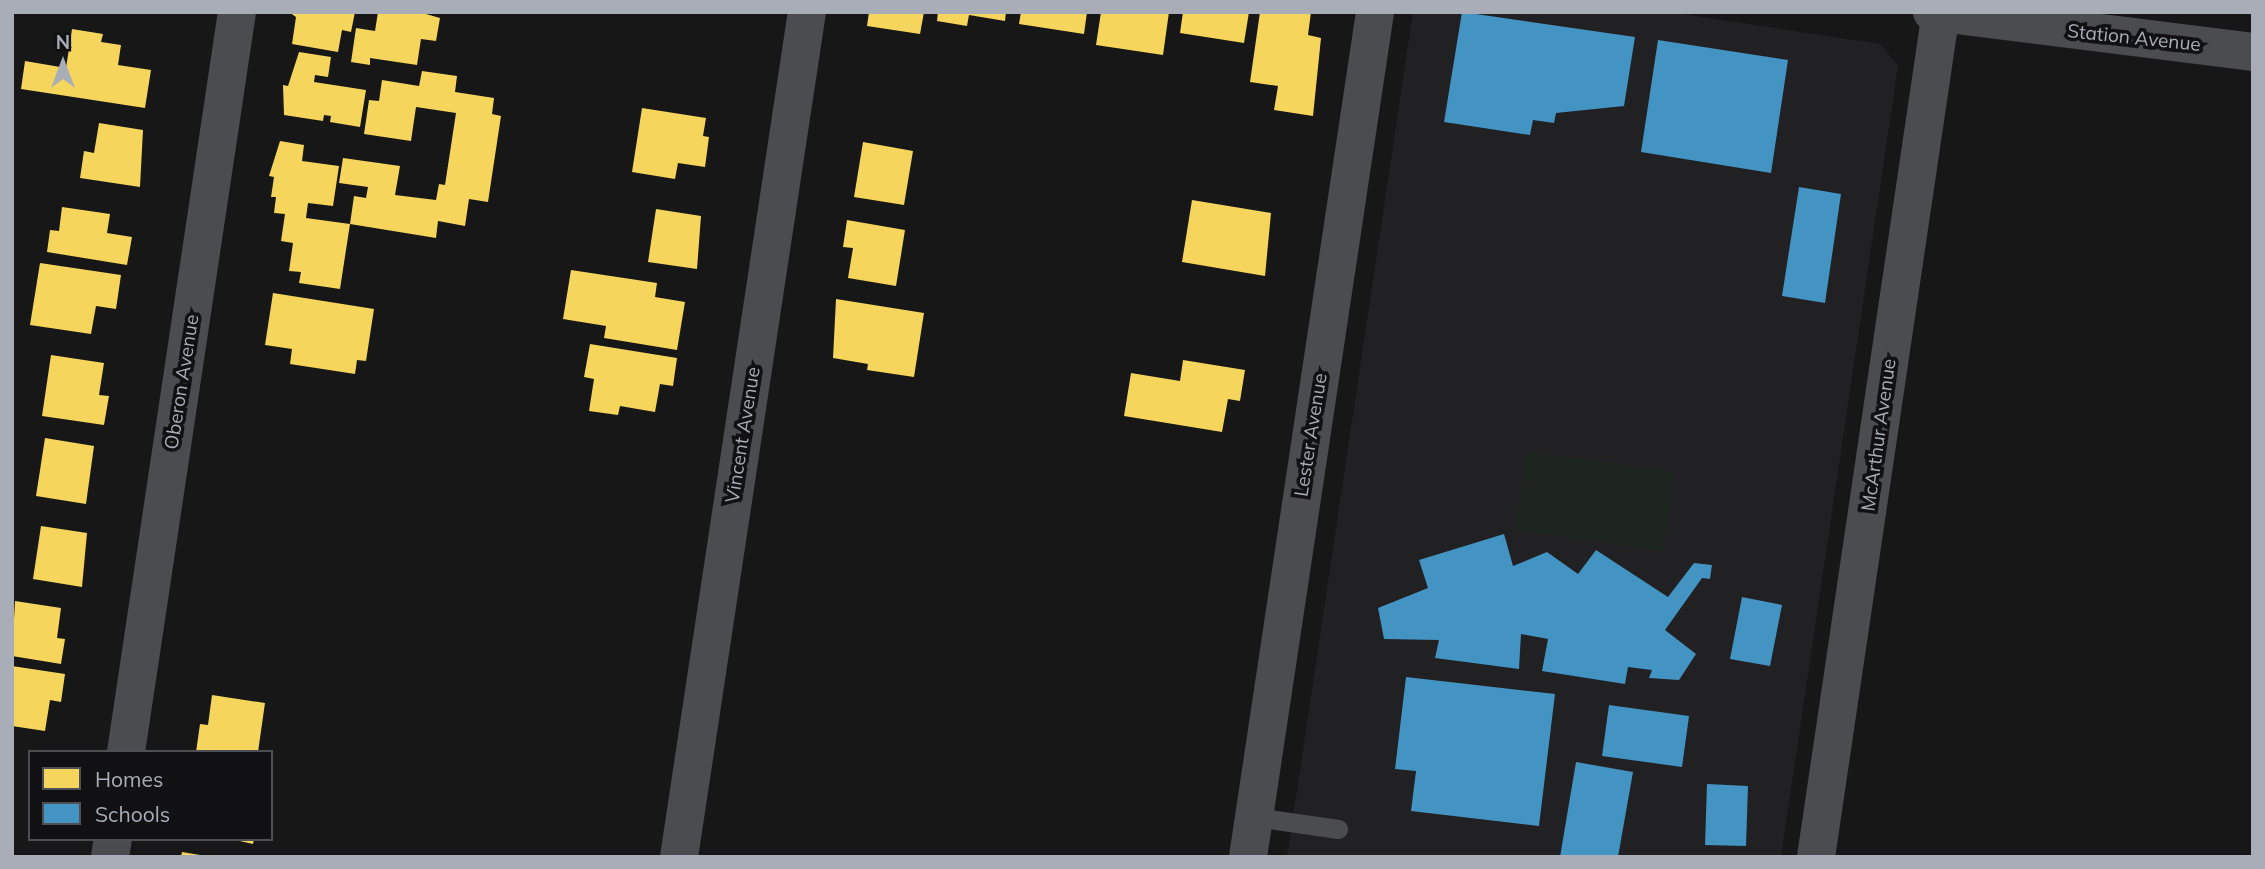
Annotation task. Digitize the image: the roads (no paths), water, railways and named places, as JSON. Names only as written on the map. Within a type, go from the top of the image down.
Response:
[{"type":"street","name":"Oberon Avenue","points":[[126,750],[237,12]]},
{"type":"street","name":"Vincent Avenue","points":[[679,857],[807,12]]},
{"type":"street","name":"Lester Avenue","points":[[1248,857],[1375,12]]},
{"type":"street","name":"Station Avenue","points":[[1938,13],[2253,52]]},
{"type":"street","name":"McArthur Avenue","points":[[1815,857],[1938,13]]},
{"type":"lane","points":[[1254,817],[1338,830]]}]
